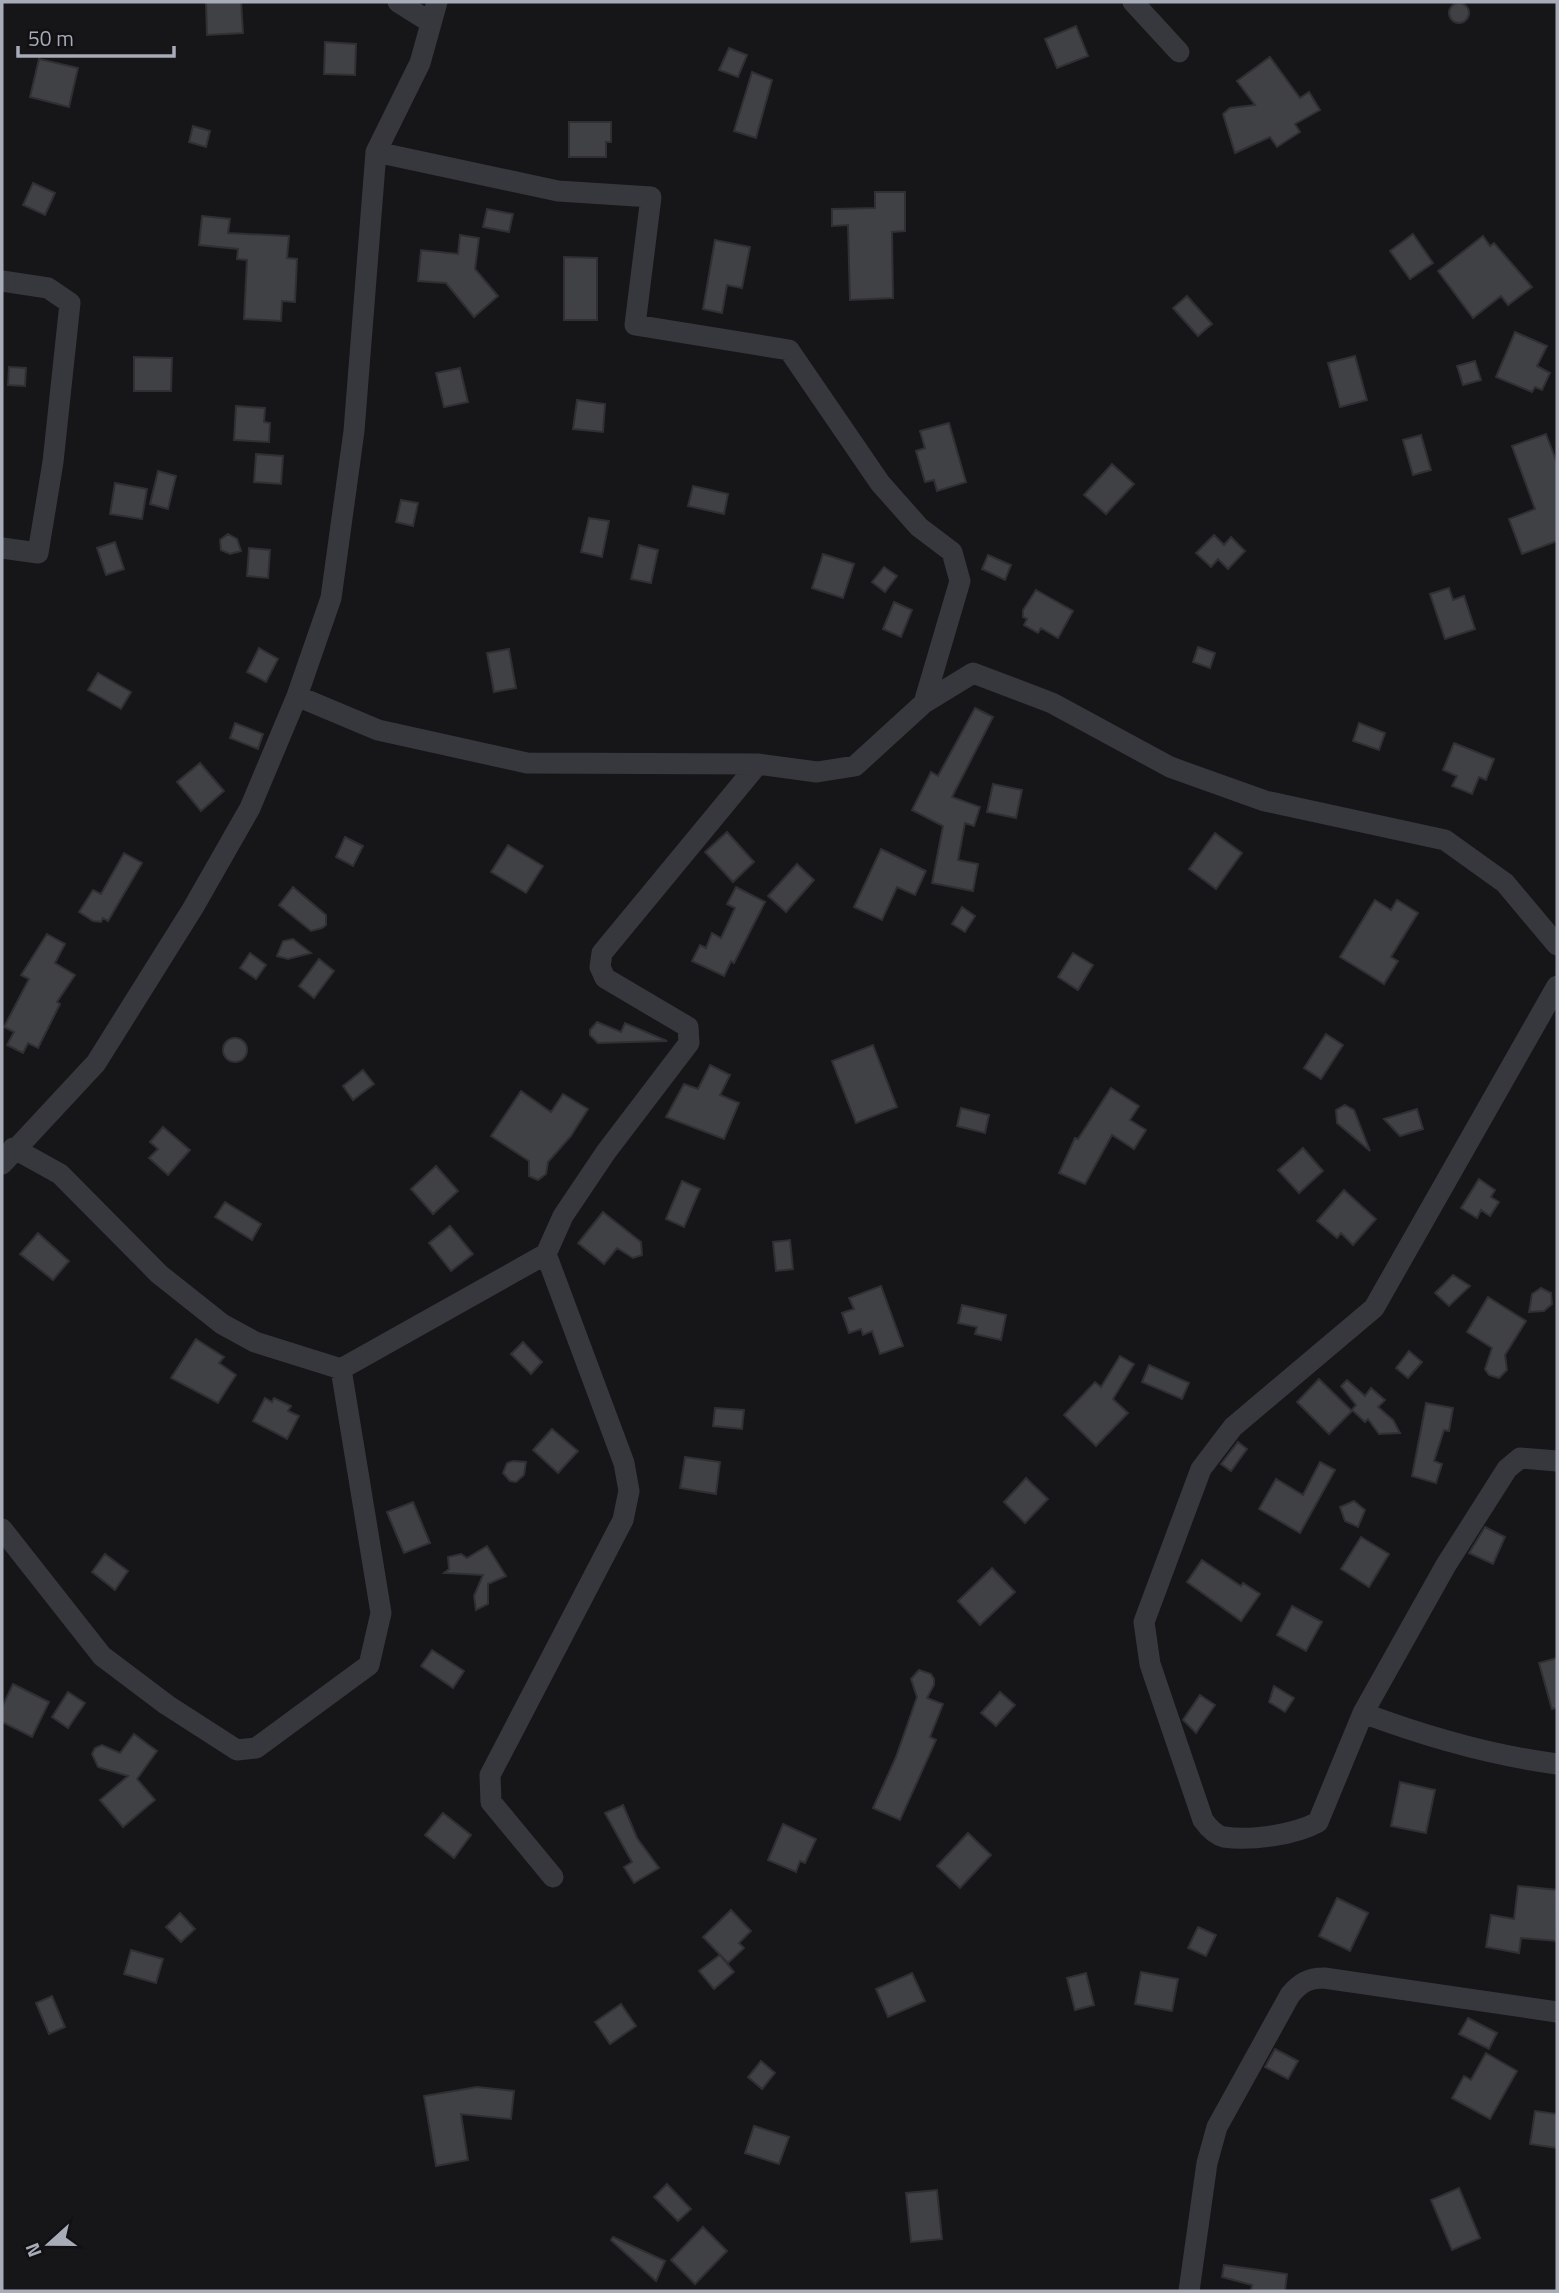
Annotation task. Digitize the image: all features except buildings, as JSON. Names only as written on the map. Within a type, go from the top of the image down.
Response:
[{"type":"street","points":[[398,2],[434,12],[420,63],[376,152],[354,431],[331,598],[297,696],[250,808],[193,908],[96,1063],[8,1156],[60,1174],[159,1274],[222,1324],[255,1342],[341,1369],[546,1254],[563,1216],[606,1152],[689,1044],[688,1027],[605,978],[600,967],[602,953],[758,764]]},
{"type":"street","points":[[1133,2],[1179,52]]},
{"type":"street","points":[[376,152],[558,191],[651,197],[635,325],[789,350],[880,483],[919,527],[952,552],[960,581],[924,703]]},
{"type":"street","points":[[2,281],[48,288],[69,303],[53,462],[38,554],[2,548]]},
{"type":"street","points":[[297,696],[378,730],[527,763],[758,764],[817,772],[855,766],[924,703],[973,673],[1052,703],[1170,766],[1253,797],[1445,840],[1505,883],[1557,945]]},
{"type":"street","points":[[1557,986],[1374,1307],[1233,1427],[1201,1469],[1144,1622],[1150,1664],[1203,1820],[1210,1829],[1222,1837],[1292,1834],[1318,1822],[1363,1713],[1447,1565],[1507,1469],[1520,1458],[1557,1461]]},
{"type":"street","points":[[546,1254],[624,1463],[629,1491],[623,1520],[490,1775],[491,1802],[553,1878]]},
{"type":"street","points":[[2,1529],[102,1656],[167,1705],[237,1750],[256,1748],[369,1665],[382,1613],[341,1369]]},
{"type":"street","points":[[1363,1713],[1428,1737],[1508,1758],[1557,1764]]},
{"type":"street","points":[[1189,2291],[1207,2163],[1217,2127],[1290,1995],[1300,1984],[1312,1978],[1324,1978],[1557,2012]]}]
